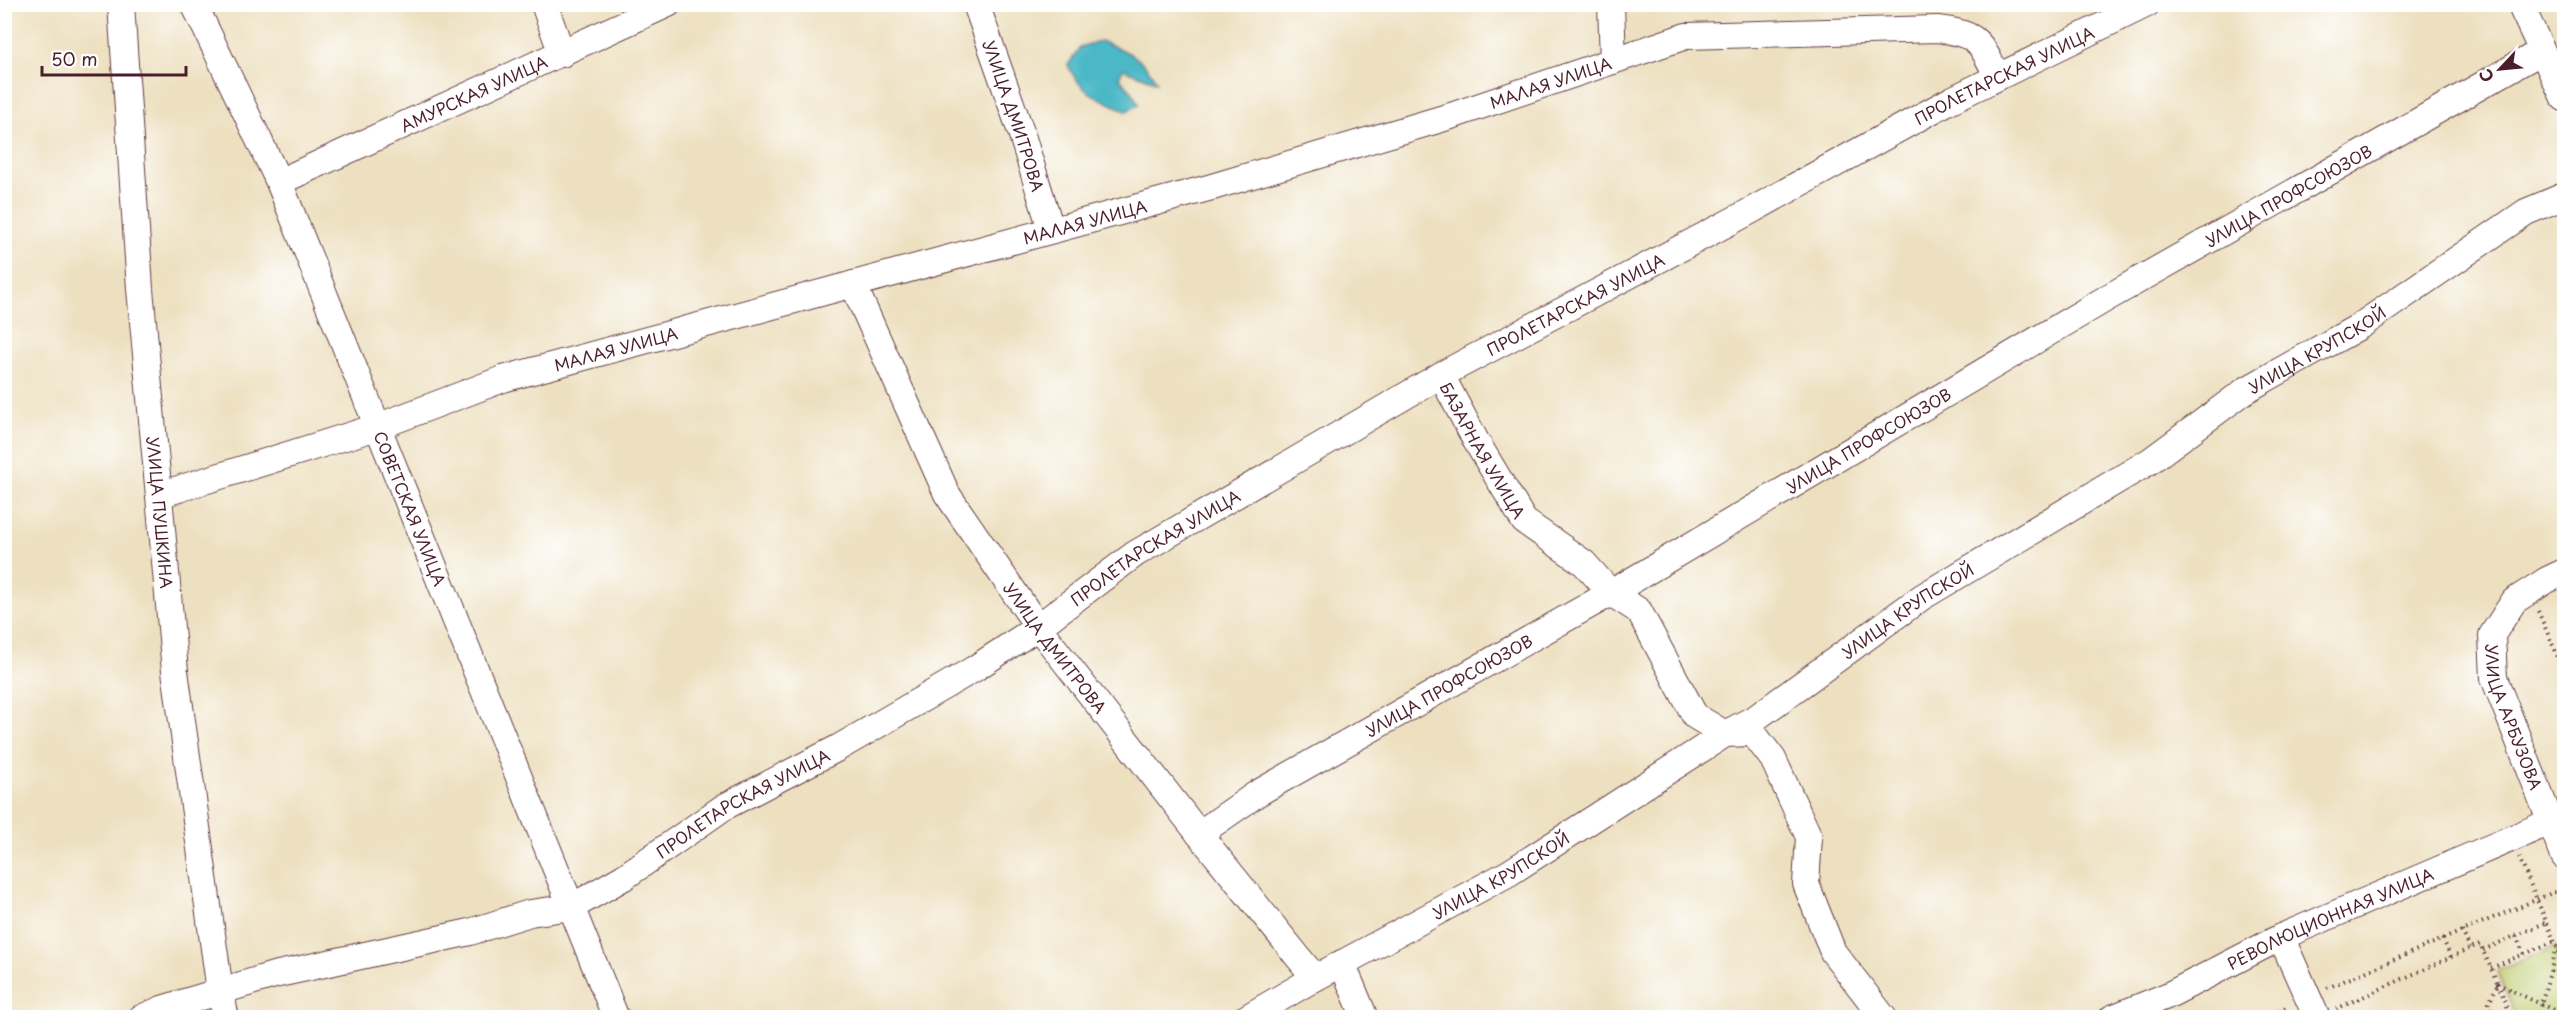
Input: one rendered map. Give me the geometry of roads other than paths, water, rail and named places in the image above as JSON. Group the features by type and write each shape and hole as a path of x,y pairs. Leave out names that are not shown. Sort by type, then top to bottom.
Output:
{"street":[{"name":"УЛИЦА ПУШКИНА","path":"121,4 140,290 175,671 220,991 226,1017"},
{"name":"СОВЕТСКАЯ УЛИЦА","path":"194,4 279,182 616,1017"},
{"path":"544,4 562,54"},
{"name":"АМУРСКАЯ УЛИЦА","path":"279,182 669,4"},
{"name":"УЛИЦА ДМИТРОВА","path":"976,4 1021,132 1051,229"},
{"path":"1611,4 1613,61"},
{"name":"ПРОЛЕТАРСКАЯ УЛИЦА","path":"141,1017 220,991 308,967 470,932 530,913 572,907 624,877 724,807 838,748 974,669 1038,627 1135,554 1441,375 1735,220 1951,100 2147,4"},
{"path":"2520,4 2565,98"},
{"name":"МАЛАЯ УЛИЦА","path":"159,495 377,427 503,379 1212,187 1450,117 1686,36 1772,36 1937,29 1959,32 1978,41 1998,77"},
{"name":"УЛИЦА ПРОФСОЮЗОВ","path":"1199,834 1258,793 1611,593 2107,298 2542,51"},
{"name":"УЛИЦА КРУПСКОЙ","path":"1246,1017 1509,873 1725,734 1757,717 1922,597 2150,461 2246,390 2360,326 2526,212 2565,196"},
{"name":"УЛИЦА ДМИТРОВА","path":"854,284 947,494 1038,627 1199,834 1315,978"},
{"name":"БАЗАРНАЯ УЛИЦА","path":"1441,375 1476,441 1524,521 1584,563 1611,593 1639,611 1695,716 1725,734"},
{"name":"УЛИЦА АРБУЗОВА","path":"2565,572 2514,601 2492,635 2493,678 2565,856"},
{"path":"1725,734 1754,733 1773,759 1809,837 1806,884 1833,952 1884,1017"},
{"name":"РЕВОЛЮЦИОННАЯ УЛИЦА","path":"2112,1017 2172,1006 2281,937 2550,822"},
{"path":"2281,937 2312,1007"},
{"path":"1342,963 1365,1017"}],"water":[{"path":"1100,41 1139,60 1157,82 1123,69 1119,77 1133,93 1139,105 1126,111 1092,94 1073,75 1068,65 1080,47"}]}
